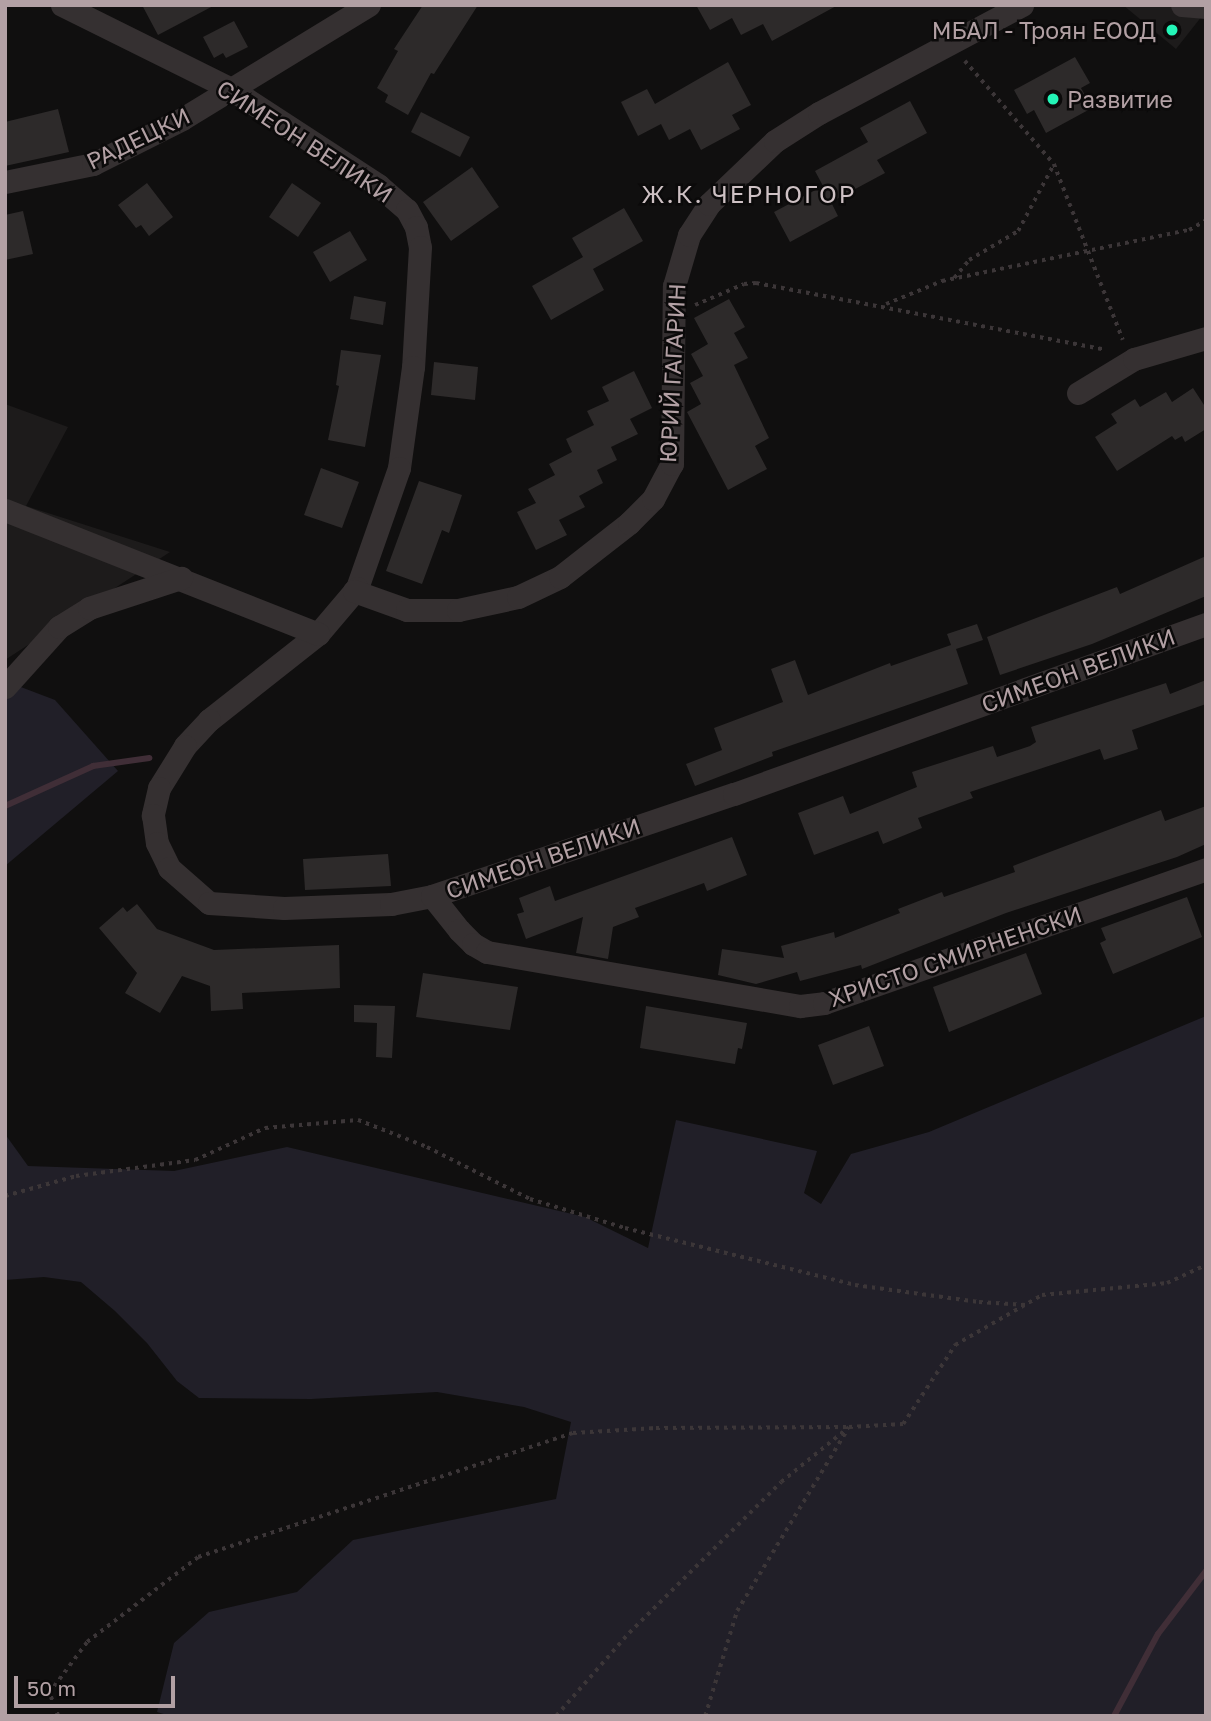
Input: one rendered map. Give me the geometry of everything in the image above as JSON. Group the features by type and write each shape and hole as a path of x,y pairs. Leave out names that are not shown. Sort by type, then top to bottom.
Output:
{"street":[{"name":"СИМЕОН ВЕЛИКИ","path":"62,5 230,89 395,197 416,227 421,264 413,368 399,468 354,591 318,634 225,706 185,746 159,788 153,815 157,844 169,868 209,903 236,907 296,908 391,904 432,896 734,794 1206,624"},
{"name":"РАДЕЦКИ","path":"5,182 93,164 182,119 369,5"},
{"name":"ЮРИЙ ГАГАРИН","path":"354,591 407,610 458,610 518,597 560,577 629,523 653,499 672,464 674,286 689,236 709,204 775,141 819,113 1022,5"},
{"path":"1182,5 1206,7"},
{"path":"1078,393 1131,357 1206,338"},
{"path":"5,510 318,634"},
{"path":"5,687 59,627 89,608 181,578"},
{"name":"ХРИСТО СМИРНЕНСКИ","path":"432,896 466,937 487,952 800,1006 824,1003 1204,875"}],"path":[{"path":"950,44 1054,164 1131,357"},
{"path":"952,279 969,260 1018,231 1054,164"},
{"path":"884,305 952,279 1189,230 1206,220"},
{"path":"675,315 720,293 756,283 884,305 1131,357"},
{"path":"5,1196 76,1176 195,1160 265,1128 358,1120 428,1147 530,1199 625,1228 855,1285 979,1302 1026,1305"},
{"path":"58,1716 50,1693 87,1642 198,1557 573,1433 656,1428 849,1427 903,1424 955,1345 1042,1295 1167,1283 1206,1265"},
{"path":"556,1716 629,1633 781,1482 849,1427"},
{"path":"705,1716 737,1611 849,1427"},
{"path":"295,1716 312,1716"}],"shaded area":[{"name":"МБАЛ - Троян ЕООД","path":"1123,5 1206,5 1206,11 1176,49"},
{"path":"5,404 68,427 26,506 170,552 5,660"},
{"path":"5,681 55,700 118,771 5,866"},
{"path":"1206,1016 1206,1716 170,1716 157,1712 174,1643 209,1612 297,1592 353,1540 556,1499 571,1422 524,1407 437,1392 311,1399 199,1398 177,1381 147,1343 81,1282 44,1277 5,1280 5,1134 28,1166 174,1171 287,1147 585,1217 648,1248 676,1120 817,1151 804,1193 821,1204 851,1154 929,1132"}],"building":[{"path":"142,5 215,5 158,35"},
{"path":"423,5 478,5 434,74 431,73 408,115 385,102 388,95 377,88 398,51 394,49"},
{"path":"696,5 838,5 772,41 763,24 741,35 732,18 710,30"},
{"path":"234,21 248,47 226,58 223,53 214,58 203,37"},
{"name":"Развитие","path":"1075,57 1090,83 1081,88 1092,108 1046,133 1034,110 1027,114 1014,90"},
{"path":"728,62 751,105 732,115 740,129 701,150 690,129 669,140 661,124 638,136 621,102 647,89 655,104"},
{"path":"910,101 927,133 877,160 885,173 831,202 838,216 790,242 774,212 823,186 815,171 868,142 860,128"},
{"path":"58,109 69,152 5,166 5,122"},
{"path":"421,112 470,137 460,157 411,132"},
{"path":"472,167 499,207 451,241 423,202"},
{"path":"147,183 173,217 149,236 141,225 136,228 118,205"},
{"path":"292,183 321,203 298,237 269,217"},
{"path":"624,208 643,241 593,269 604,290 551,320 532,286 583,257 572,238"},
{"path":"23,211 33,254 5,260 5,215"},
{"path":"350,231 367,260 330,282 313,252"},
{"path":"354,296 386,302 383,325 350,319"},
{"path":"729,299 745,327 734,333 748,358 734,365 769,438 755,446 767,469 728,490 687,412 701,404 690,383 703,376 691,354 708,344 694,318"},
{"path":"341,350 381,355 365,447 328,440 339,386 336,385"},
{"path":"434,362 478,367 475,400 431,395"},
{"path":"634,371 652,408 630,419 638,434 611,447 617,460 597,470 603,483 579,496 585,507 559,520 567,535 536,550 517,512 536,503 528,489 555,475 549,464 572,452 566,439 594,425 587,411 609,401 602,387"},
{"path":"1193,388 1206,408 1206,429 1185,442 1182,436 1175,440 1172,436 1117,471 1095,437 1117,423 1111,414 1135,399 1140,407 1166,392 1172,402"},
{"path":"321,468 359,482 342,528 304,515"},
{"path":"419,481 462,495 449,533 442,530 422,584 386,571"},
{"path":"1206,556 1206,596 1092,644 1000,675 987,637 1117,587 1120,594"},
{"path":"977,624 983,640 956,649 968,684 772,752 773,756 695,786 686,764 722,750 714,728 783,702 771,669 795,660 808,695 890,663 891,666 951,645 947,634"},
{"path":"1206,680 1206,704 1132,730 1138,749 1104,760 1100,749 970,792 973,798 918,818 922,828 883,844 878,831 814,855 798,813 843,796 850,814 917,787 912,772 993,746 997,757 1030,746 1036,742 1031,727 1166,683 1170,694"},
{"path":"1206,806 1206,844 1177,857 1006,913 862,969 861,965 800,981 797,972 756,984 718,975 722,949 784,958 781,946 834,932 835,938 900,913 898,909 942,892 944,897 1015,872 1013,866 1161,810 1165,821"},
{"path":"732,837 747,875 707,891 704,883 635,908 639,917 613,927 608,959 576,953 583,917 526,939 517,914 524,912 519,898 550,886 555,901"},
{"path":"388,854 391,886 305,890 303,859"},
{"path":"1187,897 1202,937 1113,974 1100,943 1106,940 1101,928"},
{"path":"137,904 157,929 214,950 339,945 340,988 242,993 243,1009 211,1011 210,986 182,976 160,1013 125,993 137,973 99,928 123,907 127,912"},
{"path":"1026,953 1042,994 949,1032 933,987"},
{"path":"423,973 518,987 510,1030 416,1017"},
{"path":"354,1005 395,1006 392,1058 376,1057 377,1023 354,1022"},
{"path":"646,1006 747,1023 742,1049 738,1048 735,1064 640,1048"},
{"path":"869,1026 884,1066 833,1085 818,1045"}],"waterway":[{"path":"5,806 93,766 149,758"},
{"path":"1114,1716 1158,1634 1206,1571"}],"place":[{"name":"МБАЛ - Троян ЕООД","path":"1172,30"},
{"name":"Развитие","path":"1053,99"}],"district":[{"name":"Ж.К. ЧЕРНОГОР","path":"749,194"}]}
